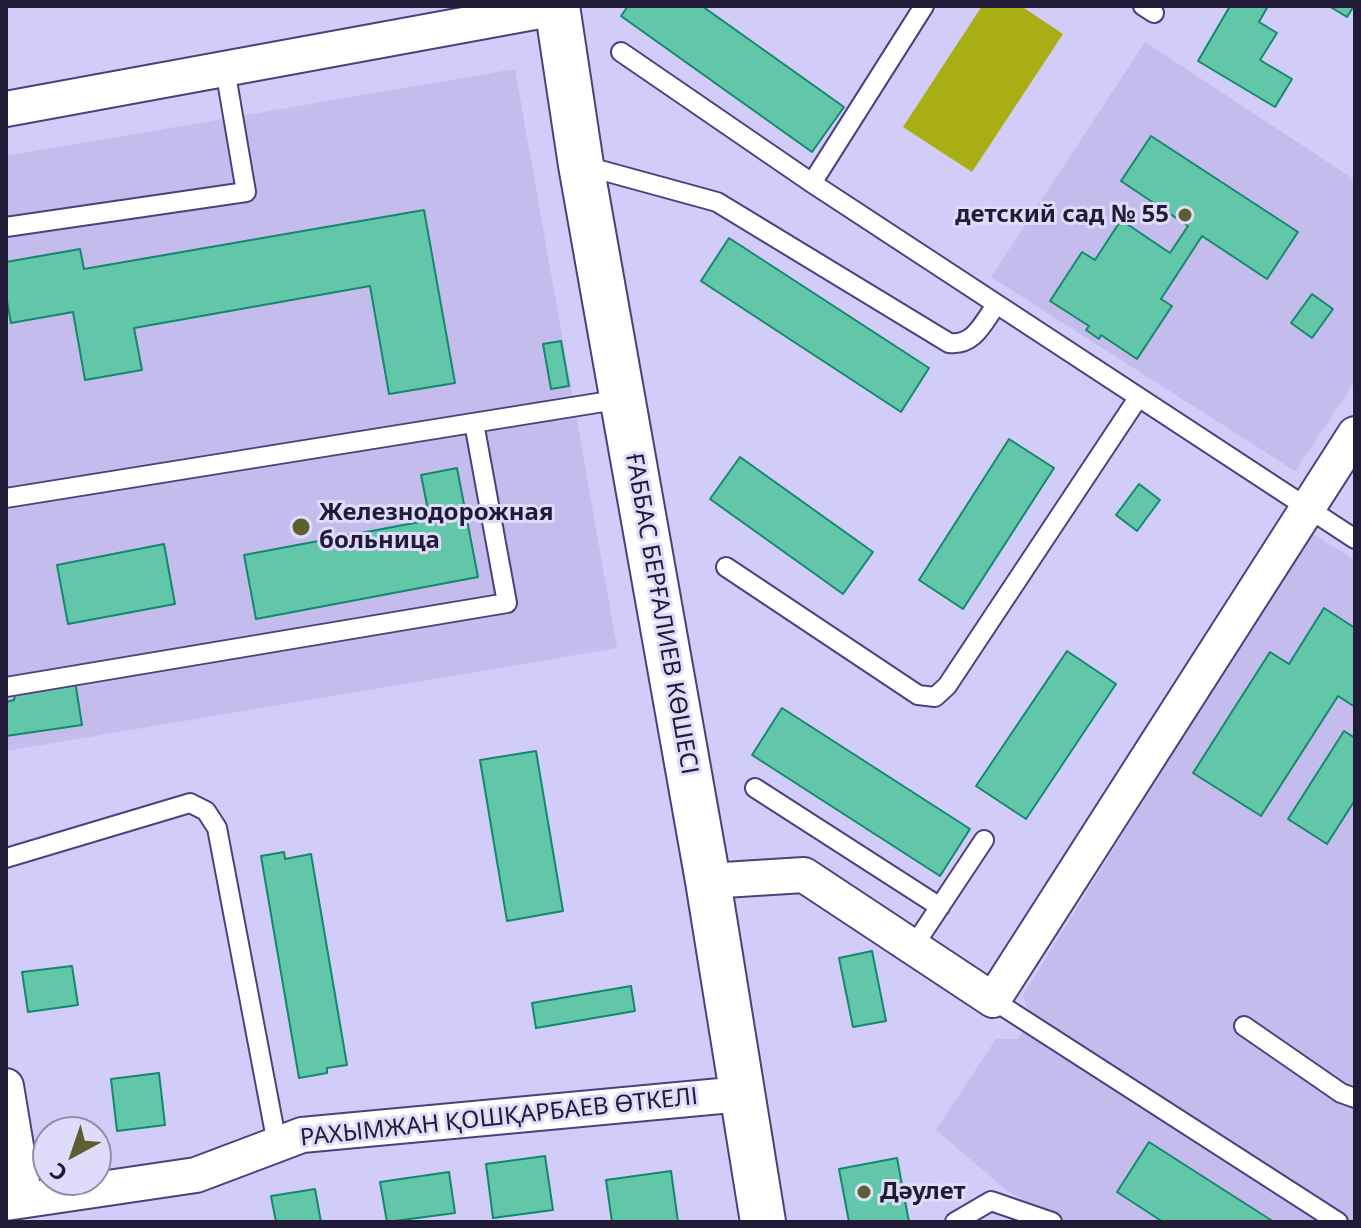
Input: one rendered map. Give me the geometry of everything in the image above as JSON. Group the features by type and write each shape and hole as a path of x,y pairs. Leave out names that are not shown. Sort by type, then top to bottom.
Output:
{"main road":[{"name":"ҒАББАС БЕРҒАЛИЕВ КӨШЕСІ","path":"556,7 581,165 708,881 763,1222"}],"street":[{"path":"6,109 556,7"},
{"path":"708,881 804,875 993,1000 1355,434"},
{"name":"РАХЫМЖАН ҚОШҚАРБАЕВ ӨТКЕЛІ","path":"6,1086 16,1202 196,1175 302,1135 742,1094"}],"lane":[{"path":"812,183 924,6"},
{"path":"621,52 812,183 1355,539"},
{"path":"6,227 246,192 225,69"},
{"path":"581,165 717,202 949,343 962,344 972,339 996,305"},
{"path":"726,567 918,695 935,697 947,686 1138,398"},
{"path":"6,498 622,399"},
{"path":"6,687 507,603 474,423"},
{"path":"755,788 940,907"},
{"path":"6,858 190,803 206,811 217,828 277,1144"},
{"path":"913,947 984,840"},
{"path":"993,1000 1338,1222"},
{"path":"1244,1026 1341,1093 1355,1098"},
{"path":"955,1222 991,1201 1052,1222"}],"shaded area":[{"path":"982,6 1021,6 1063,34 972,172 903,127"},
{"path":"1145,42 1355,180 1355,381 1295,471 991,277"},
{"name":"Железнодорожная больница","path":"515,69 617,648 6,751 6,156"},
{"path":"1310,532 1355,560 1355,1222 1063,1222 1006,1190 936,1130 996,1039 1018,1039 1031,1020 1023,995"}],"building":[{"path":"628,6 702,6 844,107 812,152 621,16"},
{"path":"1230,6 1268,6 1259,22 1277,33 1260,60 1292,79 1275,107 1198,61"},
{"path":"1329,6 1354,6 1347,17"},
{"path":"1151,136 1298,232 1267,279 1202,236 1161,299 1172,306 1137,359 1101,335 1099,339 1086,330 1089,326 1050,301 1082,252 1095,260 1121,220 1170,253 1188,226 1121,181"},
{"path":"424,210 455,383 389,394 370,286 134,328 142,370 85,380 73,312 11,323 6,296 6,262 80,249 84,269"},
{"path":"729,238 929,368 901,412 701,281"},
{"path":"1312,294 1333,309 1312,338 1291,323"},
{"path":"561,341 569,386 551,389 543,344"},
{"path":"1009,439 1054,468 963,609 919,580"},
{"path":"740,457 873,552 843,594 710,499"},
{"path":"457,468 478,577 256,619 244,555 430,520 421,475"},
{"path":"1139,484 1160,500 1137,531 1116,515"},
{"path":"164,544 175,604 68,624 57,565"},
{"path":"1324,608 1355,628 1355,707 1338,696 1261,816 1193,773 1270,652 1289,664"},
{"path":"1067,651 1116,684 1026,819 976,786"},
{"path":"75,681 82,725 6,736 6,702 14,700 16,690"},
{"path":"782,708 970,829 940,876 752,755"},
{"path":"1344,731 1355,738 1355,800 1327,844 1288,819"},
{"path":"536,751 563,911 507,921 480,760"},
{"path":"284,852 285,859 311,854 347,1065 327,1068 327,1073 299,1078 261,856"},
{"path":"872,951 886,1021 853,1027 839,958"},
{"path":"72,966 78,1005 28,1012 22,972"},
{"path":"631,986 635,1011 536,1028 532,1003"},
{"path":"159,1073 165,1125 117,1131 111,1079"},
{"path":"1149,1142 1274,1222 1163,1222 1117,1192"},
{"path":"545,1156 553,1210 493,1218 486,1164"},
{"path":"897,1158 909,1222 849,1222 839,1169"},
{"path":"671,1171 678,1222 612,1222 606,1180"},
{"path":"449,1172 455,1213 387,1222 380,1182"},
{"path":"315,1189 321,1222 276,1222 271,1196"}],"place":[{"name":"детский сад № 55","path":"1185,215"},
{"name":"Железнодорожная больница","path":"301,527"},
{"name":"Дәулет","path":"864,1192"}]}
